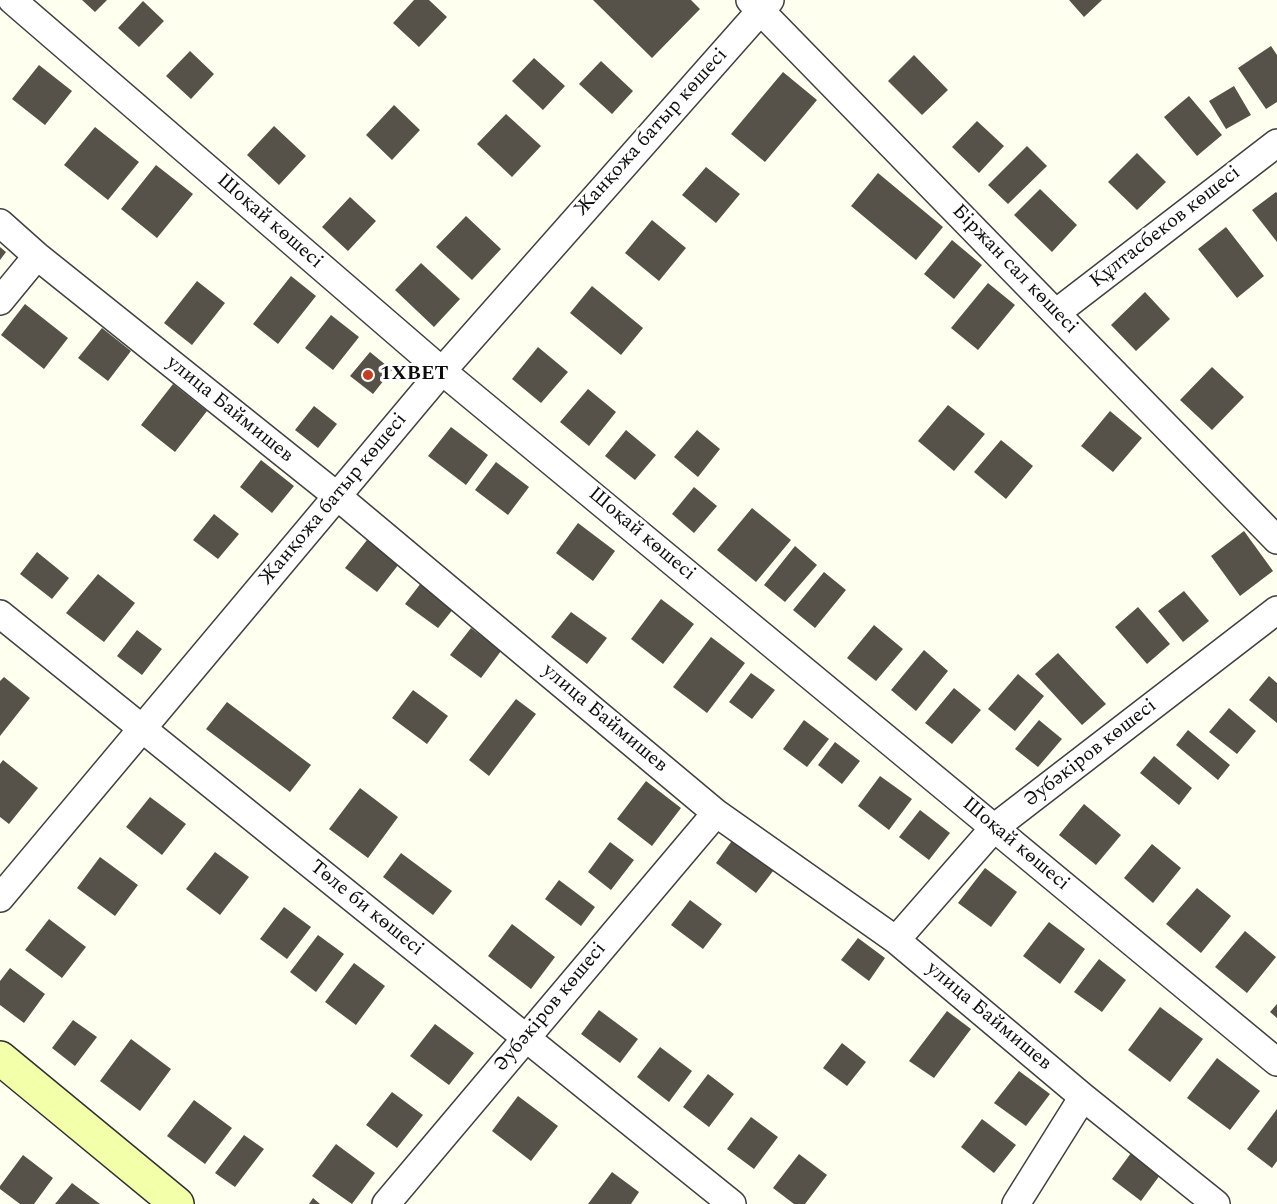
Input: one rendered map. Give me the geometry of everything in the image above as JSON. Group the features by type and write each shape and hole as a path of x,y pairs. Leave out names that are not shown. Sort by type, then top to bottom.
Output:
{"street":[{"name":"Шоқай көшесі","path":"12,0 442,371 1277,1062"},
{"name":"Жанқожа батыр көшесі","path":"0,898 442,371 760,4"},
{"name":"Біржан сал көшесі","path":"760,4 1277,540"},
{"name":"Құлтасбеков көшесі","path":"1056,313 1277,143"},
{"name":"улица Баймишев","path":"0,223 37,256 337,496 717,813 896,940 1083,1097 1216,1204"},
{"path":"0,300 37,256"},
{"name":"Әубәкіров көшесі","path":"896,940 994,828 1277,610"},
{"name":"Төле би көшесі","path":"0,614 732,1204"},
{"name":"Әубәкіров көшесі","path":"386,1204 717,813"},
{"path":"0,1058 177,1204"},
{"path":"1016,1204 1083,1097"}],"building":[{"path":"82,0 107,0 95,12"},
{"path":"414,0 429,0 447,17 419,47 393,23"},
{"path":"593,0 691,0 700,9 652,58"},
{"path":"1069,0 1102,0 1084,17"},
{"path":"143,1 164,21 139,47 118,28"},
{"path":"1271,46 1277,55 1277,102 1266,109 1238,68"},
{"path":"190,51 214,74 191,99 166,76"},
{"path":"914,55 948,90 922,115 888,81"},
{"path":"534,58 565,86 543,110 512,81"},
{"path":"601,61 633,91 612,114 579,84"},
{"path":"39,65 72,91 45,125 12,99"},
{"path":"783,72 817,100 765,162 731,134"},
{"path":"1234,86 1251,115 1226,129 1209,101"},
{"path":"1189,96 1222,135 1197,156 1164,117"},
{"path":"394,105 420,130 392,160 366,135"},
{"path":"506,114 541,146 512,177 477,144"},
{"path":"977,121 1004,146 979,173 952,147"},
{"path":"274,126 306,156 279,185 247,155"},
{"path":"95,127 139,162 108,200 64,165"},
{"path":"1027,146 1047,166 1008,204 988,185"},
{"path":"1137,153 1166,182 1137,210 1108,182"},
{"path":"156,165 193,194 157,238 121,209"},
{"path":"706,167 740,194 716,223 682,195"},
{"path":"878,173 943,227 916,260 851,206"},
{"path":"1040,189 1077,225 1052,252 1014,215"},
{"path":"1277,193 1277,242 1252,210"},
{"path":"350,197 376,221 348,251 322,227"},
{"path":"466,216 501,249 472,280 436,247"},
{"path":"652,220 686,248 659,281 625,253"},
{"path":"1226,227 1264,276 1237,298 1198,249"},
{"path":"952,240 982,265 954,299 924,274"},
{"path":"0,247 6,252 0,260"},
{"path":"421,263 460,299 434,327 395,290"},
{"path":"291,276 316,296 278,344 253,324"},
{"path":"197,281 225,303 192,345 164,323"},
{"path":"988,283 1015,305 978,350 951,328"},
{"path":"592,286 643,328 621,355 570,313"},
{"path":"1145,292 1170,319 1136,351 1111,325"},
{"path":"25,304 68,338 44,369 1,335"},
{"path":"331,315 359,337 333,370 305,348"},
{"path":"102,328 131,351 108,381 78,358"},
{"path":"538,347 568,372 541,403 512,379"},
{"path":"370,352 392,370 373,394 350,376"},
{"path":"1212,367 1244,397 1212,430 1180,400"},
{"path":"173,384 207,411 175,452 141,425"},
{"path":"588,389 616,412 589,446 560,422"},
{"path":"948,405 985,434 954,471 918,441"},
{"path":"314,406 337,424 318,448 295,430"},
{"path":"1110,411 1142,438 1113,472 1081,446"},
{"path":"451,427 488,455 466,485 428,456"},
{"path":"626,430 656,455 635,480 605,456"},
{"path":"697,430 720,449 698,477 674,457"},
{"path":"1001,440 1033,466 1006,499 974,472"},
{"path":"261,460 294,486 272,513 240,487"},
{"path":"496,462 529,487 508,515 475,490"},
{"path":"694,487 717,506 694,533 672,514"},
{"path":"752,508 791,540 756,582 717,550"},
{"path":"214,514 239,534 218,559 193,540"},
{"path":"578,523 615,551 593,581 556,553"},
{"path":"1244,531 1273,571 1240,596 1211,556"},
{"path":"367,540 399,564 377,592 345,568"},
{"path":"795,546 817,565 785,602 764,585"},
{"path":"37,552 69,578 52,599 20,574"},
{"path":"824,572 846,590 815,628 793,610"},
{"path":"98,574 135,603 104,642 66,613"},
{"path":"421,583 454,608 438,628 405,604"},
{"path":"1184,591 1209,621 1183,642 1158,611"},
{"path":"661,599 694,624 663,664 631,639"},
{"path":"1138,607 1170,644 1147,664 1115,627"},
{"path":"571,612 607,638 587,664 551,637"},
{"path":"874,625 903,649 876,681 847,658"},
{"path":"471,628 501,651 481,678 450,655"},
{"path":"137,630 162,649 142,675 117,656"},
{"path":"711,637 745,663 707,713 673,687"},
{"path":"924,650 948,671 916,711 891,690"},
{"path":"1058,653 1106,704 1082,725 1035,674"},
{"path":"751,673 775,690 752,719 729,702"},
{"path":"1018,674 1044,696 1015,731 988,709"},
{"path":"1269,676 1277,683 1277,723 1249,700"},
{"path":"4,677 30,698 0,736 0,681"},
{"path":"954,688 981,710 952,744 925,723"},
{"path":"413,690 448,716 427,744 392,718"},
{"path":"516,699 536,714 489,776 469,760"},
{"path":"227,702 311,765 290,792 206,729"},
{"path":"1229,708 1256,731 1237,754 1209,732"},
{"path":"804,720 829,739 807,767 783,749"},
{"path":"1039,720 1062,739 1038,767 1015,749"},
{"path":"1188,730 1230,765 1218,780 1176,745"},
{"path":"835,742 860,761 842,784 818,765"},
{"path":"1154,756 1192,788 1179,805 1140,773"},
{"path":"3,760 38,788 9,824 0,817 0,764"},
{"path":"880,776 912,799 889,830 858,806"},
{"path":"646,781 681,808 652,846 617,819"},
{"path":"360,788 398,817 368,858 329,829"},
{"path":"150,797 186,824 162,855 126,827"},
{"path":"1084,804 1121,835 1096,865 1059,835"},
{"path":"920,810 950,833 929,860 899,837"},
{"path":"736,835 777,866 756,893 716,863"},
{"path":"610,842 634,860 611,890 588,872"},
{"path":"1152,844 1181,868 1153,903 1124,878"},
{"path":"215,852 249,877 220,915 186,889"},
{"path":"401,853 452,891 433,915 383,877"},
{"path":"100,857 138,885 115,916 77,888"},
{"path":"985,868 1017,892 991,927 958,903"},
{"path":"559,880 595,907 581,926 545,899"},
{"path":"1197,888 1231,916 1201,953 1166,924"},
{"path":"690,900 722,924 703,949 671,925"},
{"path":"284,907 311,927 287,959 260,939"},
{"path":"49,919 86,947 62,978 25,950"},
{"path":"1049,922 1085,949 1060,984 1023,956"},
{"path":"512,924 555,957 531,989 488,956"},
{"path":"1245,931 1276,957 1247,993 1215,967"},
{"path":"318,935 344,954 316,992 290,972"},
{"path":"858,938 885,958 869,981 841,960"},
{"path":"1099,959 1126,980 1102,1012 1074,992"},
{"path":"354,963 385,986 356,1025 325,1002"},
{"path":"10,968 45,994 24,1023 0,1005 0,981"},
{"path":"1277,1004 1277,1018 1270,1012"},
{"path":"1160,1007 1203,1039 1170,1082 1128,1050"},
{"path":"599,1010 638,1039 620,1063 581,1034"},
{"path":"947,1011 971,1029 934,1078 909,1061"},
{"path":"73,1020 97,1037 75,1066 52,1048"},
{"path":"435,1024 474,1053 449,1085 410,1056"},
{"path":"131,1039 171,1069 140,1111 100,1081"},
{"path":"842,1043 866,1062 847,1086 823,1068"},
{"path":"660,1047 692,1071 669,1102 637,1077"},
{"path":"1217,1058 1260,1091 1230,1130 1187,1098"},
{"path":"1019,1071 1050,1094 1026,1126 994,1103"},
{"path":"708,1074 734,1094 709,1127 683,1107"},
{"path":"392,1092 423,1115 397,1148 366,1125"},
{"path":"518,1096 558,1126 531,1161 492,1131"},
{"path":"194,1100 232,1128 205,1164 167,1136"},
{"path":"1277,1109 1277,1161 1272,1168 1247,1149"},
{"path":"751,1117 778,1137 754,1169 727,1149"},
{"path":"982,1119 1016,1145 994,1173 961,1147"},
{"path":"244,1135 264,1149 235,1187 215,1173"},
{"path":"336,1144 375,1173 352,1204 312,1176"},
{"path":"1131,1153 1160,1175 1141,1201 1112,1179"},
{"path":"799,1154 827,1175 805,1204 794,1204 773,1188"},
{"path":"23,1155 53,1178 34,1204 20,1204 0,1189"},
{"path":"612,1172 639,1192 631,1204 588,1204"},
{"path":"72,1183 100,1204 55,1204"},
{"path":"313,1198 320,1204 309,1204"}],"place":[{"name":"1XBET","path":"368,375"}]}
